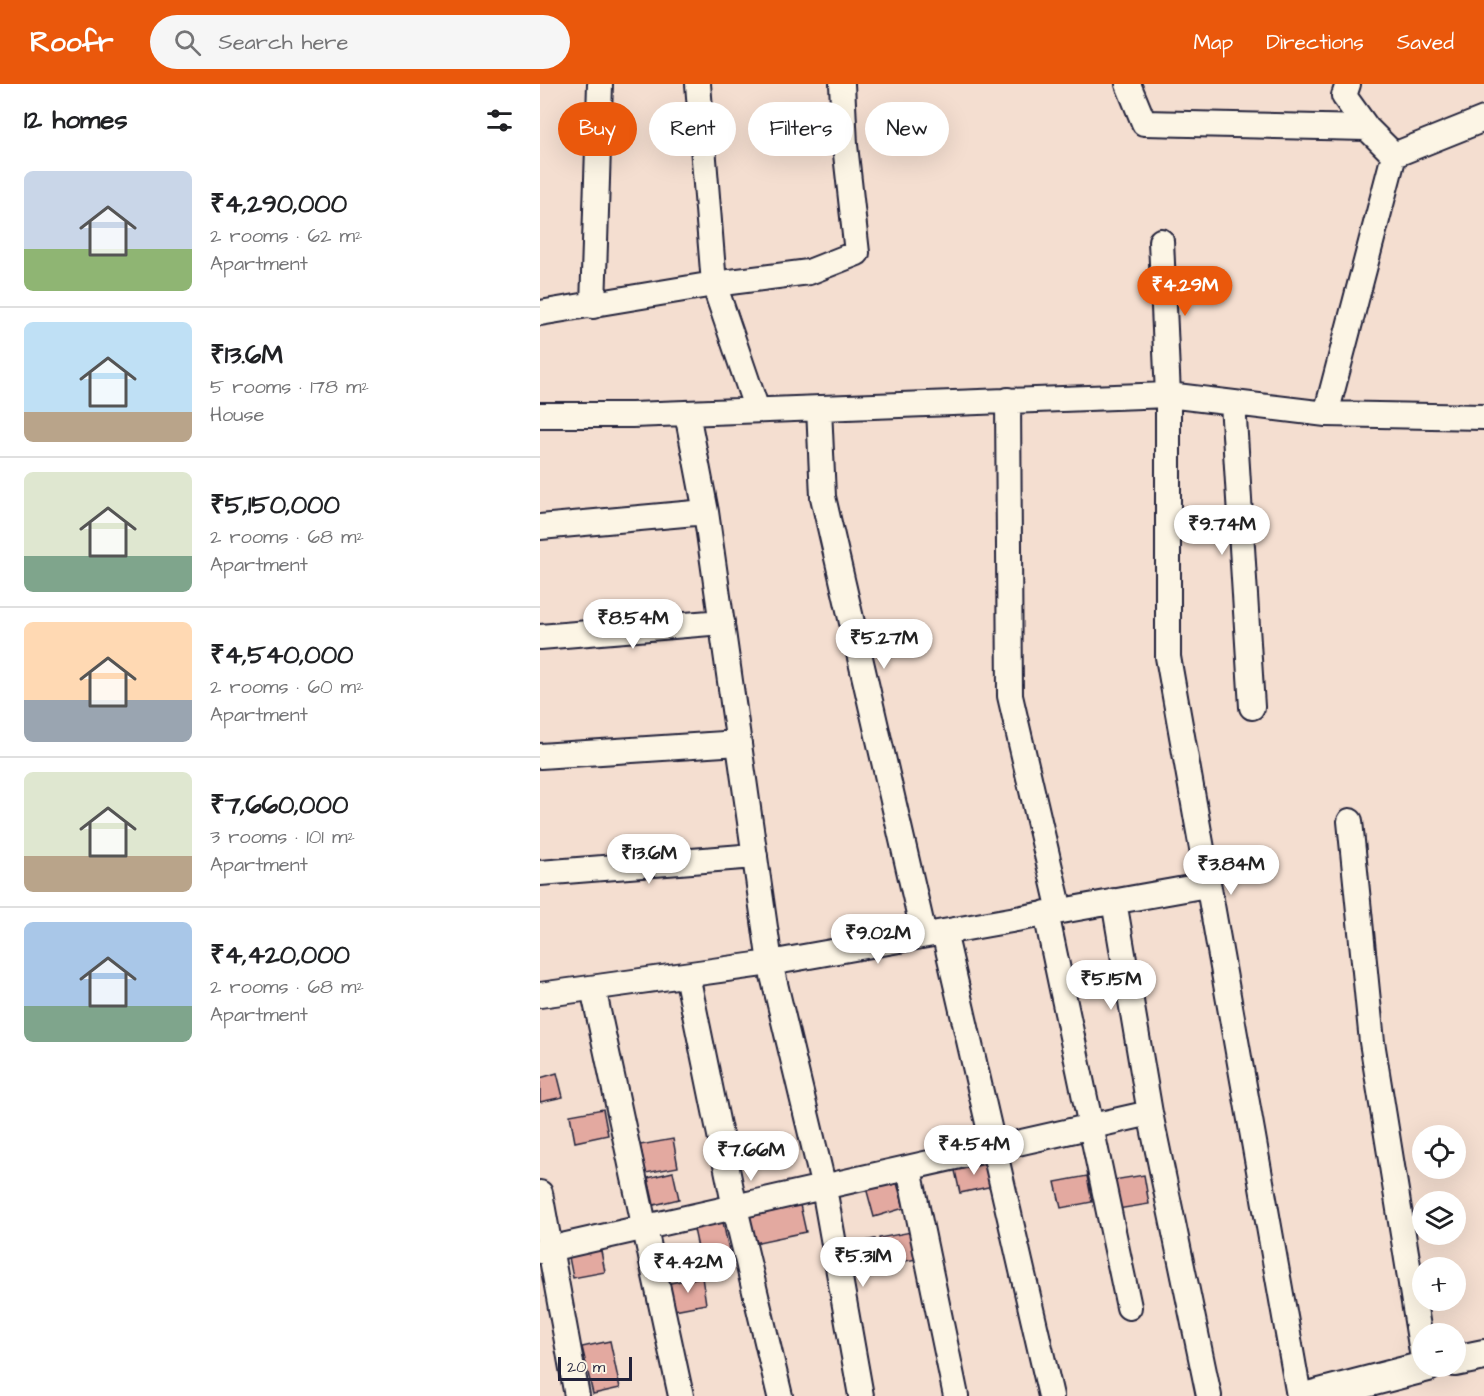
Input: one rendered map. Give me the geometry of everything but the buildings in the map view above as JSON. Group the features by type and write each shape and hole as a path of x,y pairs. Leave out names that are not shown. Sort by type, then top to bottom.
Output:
{"street":[{"path":"593,306 600,84"},
{"path":"698,84 714,284 757,410"},
{"path":"540,313 593,306 714,284 809,272 857,253 845,145 842,84"},
{"path":"1128,84 1144,123 1367,128"},
{"path":"1348,84 1344,96 1367,128 1394,155"},
{"path":"1394,155 1484,119"},
{"path":"1326,414 1394,155"},
{"path":"1161,241 1168,395 1168,657 1299,1396"},
{"path":"540,415 687,413 1168,395 1326,414 1484,417"},
{"path":"1008,400 1010,696 1053,912 1091,1129 1129,1307"},
{"path":"1233,403 1252,707"},
{"path":"819,408 823,497 934,934 994,1150 1051,1396"},
{"path":"687,413 706,512 770,963 824,1188 861,1396"},
{"path":"540,527 706,512"},
{"path":"540,637 722,622"},
{"path":"540,756 739,743"},
{"path":"1350,821 1372,1042 1417,1323"},
{"path":"540,873 755,856"},
{"path":"540,995 770,963 1208,885"},
{"path":"1114,902 1150,1113 1209,1396"},
{"path":"687,975 735,1208 780,1396"},
{"path":"593,988 681,1396"},
{"path":"545,1250 1091,1129 1150,1113"},
{"path":"909,1169 956,1396"},
{"path":"540,1193 545,1250 577,1396"},
{"path":"1466,1359 1484,1355"},
{"path":"1312,1396 1412,1371"}]}
